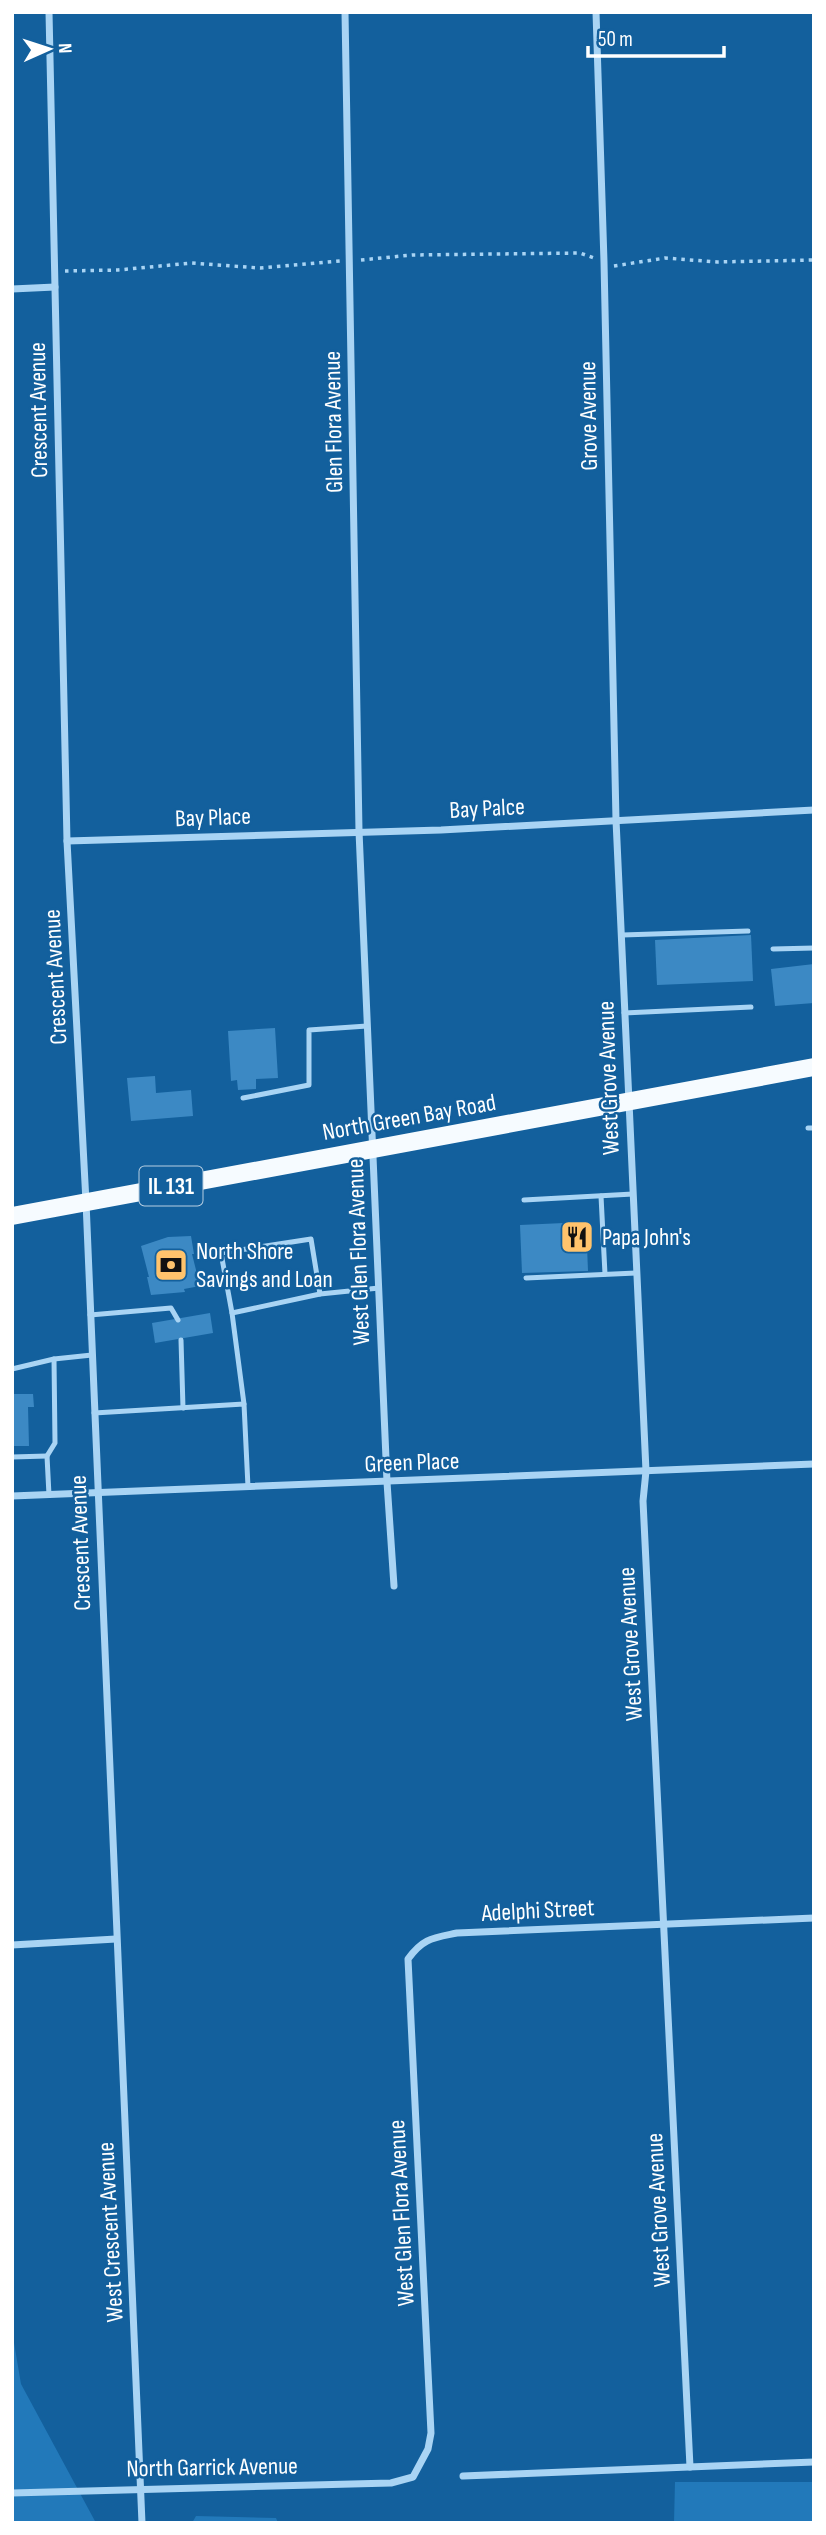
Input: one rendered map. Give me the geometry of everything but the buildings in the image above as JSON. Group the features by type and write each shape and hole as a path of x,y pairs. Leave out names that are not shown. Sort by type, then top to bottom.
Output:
{"main road":[{"name":"North Green Bay Road","path":"12,1216 814,1068"}],"street":[{"name":"Crescent Avenue","path":"49,12 67,841 86,1202 116,1939"},
{"name":"Glen Flora Avenue","path":"345,12 359,831"},
{"name":"Grove Avenue","path":"596,12 616,820"},
{"path":"12,289 55,287"},
{"path":"616,820 814,810"},
{"name":"Bay Palce","path":"359,831 441,830 616,820"},
{"name":"West Grove Avenue","path":"616,820 646,1471 643,1506 690,2467"},
{"name":"Bay Place","path":"67,841 359,831"},
{"name":"West Glen Flora Avenue","path":"359,831 387,1482 394,1586"},
{"name":"Green Place","path":"12,1496 814,1464"},
{"name":"Adelphi Street","path":"417,1947 427,1939 457,1933 814,1918"},
{"path":"12,1945 116,1939"},
{"name":"West Crescent Avenue","path":"116,1939 142,2523"},
{"name":"West Glen Flora Avenue","path":"413,2477 428,2449 431,2433 408,1959 417,1947"},
{"path":"463,2476 814,2462"},
{"name":"North Garrick Avenue","path":"12,2493 391,2483 413,2477"}],"lane":[{"path":"622,935 748,931"},
{"path":"773,948 814,948"},
{"path":"624,1013 751,1007"},
{"path":"243,1098 309,1085 309,1030 368,1026"},
{"path":"524,1200 633,1194"},
{"path":"601,1196 605,1274"},
{"path":"248,1487 244,1404 221,1253 310,1239 320,1294"},
{"path":"526,1278 636,1273"},
{"path":"232,1313 320,1294 379,1288"},
{"path":"90,1315 171,1308 178,1320"},
{"path":"181,1340 183,1408"},
{"path":"12,1369 54,1359 92,1355"},
{"path":"49,1495 47,1456 55,1443 54,1359"},
{"path":"94,1413 244,1404"},
{"path":"12,1457 47,1456"}],"path":[{"path":"54,271 118,270 192,263 260,268 412,255 580,253 616,267 665,258 717,261 814,260"}],"shaded area":[{"path":"12,2331 21,2384 96,2523 12,2523"},
{"path":"675,2482 814,2482 814,2523 674,2523"},
{"path":"196,2516 276,2518 278,2523 192,2523"}],"place":[{"name":"Papa John's","path":"577,1237"},
{"name":"North Shore Savings and Loan","path":"171,1265"}]}
